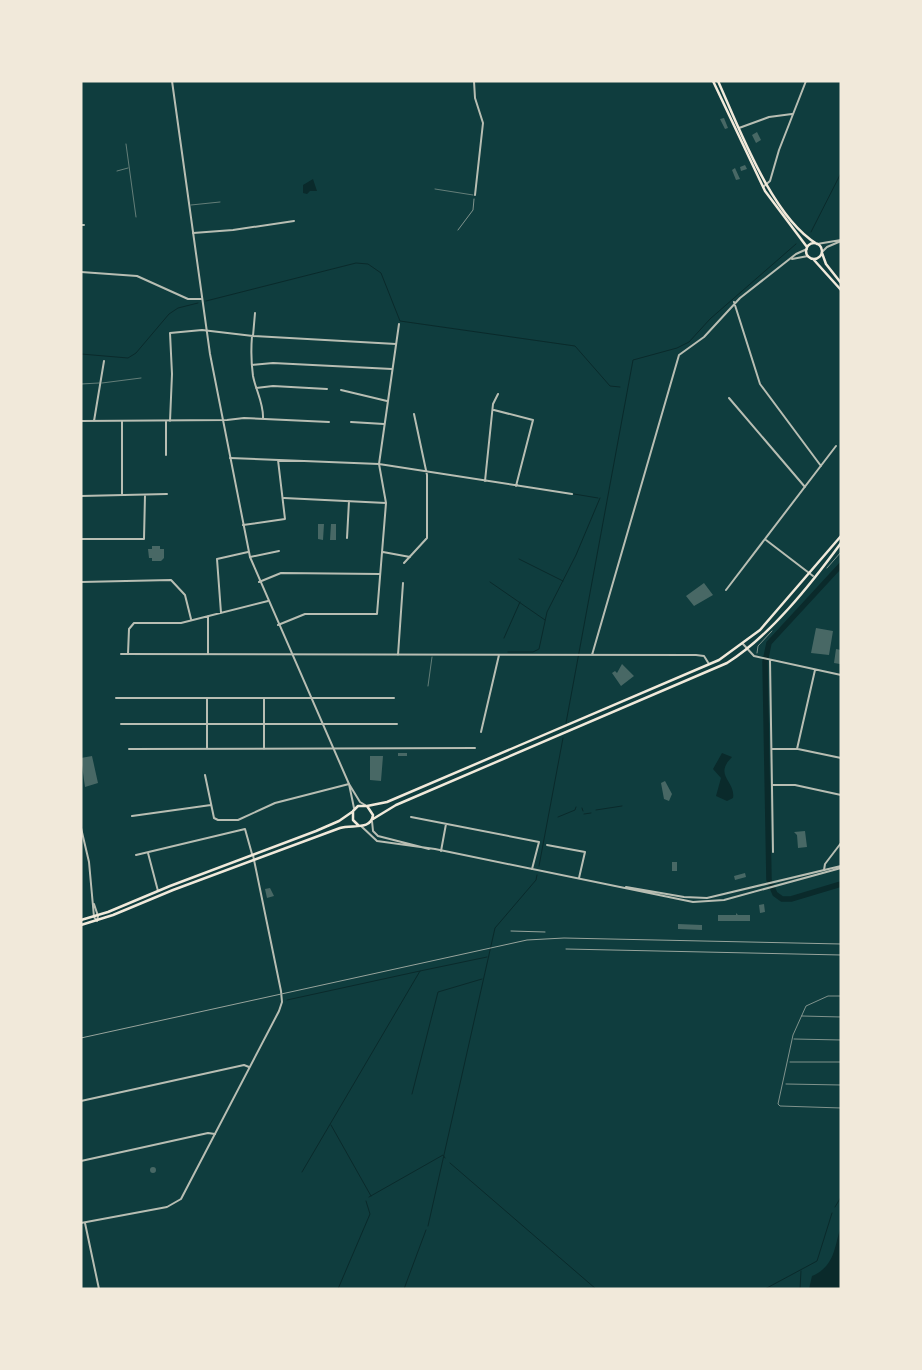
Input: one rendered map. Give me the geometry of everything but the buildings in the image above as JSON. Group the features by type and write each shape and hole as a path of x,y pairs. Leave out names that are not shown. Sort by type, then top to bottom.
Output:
{"main road":[{"path":"713,81 762,188 807,248 808,256 841,290"},
{"path":"718,81 766,185 805,235 817,244 826,264 841,283"},
{"path":"807,248 817,244"},
{"path":"813,259 818,258 822,252"},
{"path":"81,920 98,916 339,821 358,806 387,802 710,665 743,644 765,625 841,536"},
{"path":"81,925 97,921 340,828 360,826 388,808 727,663 747,649 770,628 841,543"},
{"path":"366,805 373,812 372,820"},
{"path":"353,811 353,820 360,826"}],"street":[{"path":"172,81 206,330 248,552 259,582 348,784 354,803 353,811"},
{"path":"474,81 475,98 483,123 475,195"},
{"path":"762,188 770,181 806,81"},
{"path":"739,128 769,118 793,114"},
{"path":"193,233 233,230 294,221"},
{"path":"817,244 841,240"},
{"path":"822,252 827,246 841,240"},
{"path":"592,655 676,361 682,352 705,336 734,302 807,248"},
{"path":"788,261 799,256 808,256"},
{"path":"81,272 136,276 188,299 202,299"},
{"path":"734,302 760,384 821,466"},
{"path":"255,313 252,336 252,365 263,419"},
{"path":"278,624 306,614 377,614 382,574 386,503 379,464 399,324"},
{"path":"170,421 172,374 170,333 206,330 252,336 396,344"},
{"path":"94,421 104,361"},
{"path":"252,365 273,363 392,369"},
{"path":"256,388 273,386 326,389"},
{"path":"341,390 387,401"},
{"path":"485,481 494,401 498,394"},
{"path":"729,398 805,487"},
{"path":"494,410 532,420 516,486"},
{"path":"404,563 427,538 426,472 414,414"},
{"path":"81,422 263,419 329,422"},
{"path":"122,421 122,495"},
{"path":"166,421 166,455"},
{"path":"351,422 384,424"},
{"path":"726,590 836,446"},
{"path":"230,458 379,464 572,494"},
{"path":"243,525 287,519 278,460"},
{"path":"81,496 167,494"},
{"path":"81,539 144,539 145,495"},
{"path":"284,498 386,503"},
{"path":"347,538 349,501"},
{"path":"765,540 814,576"},
{"path":"250,557 279,551"},
{"path":"221,613 217,559 248,552"},
{"path":"383,552 410,557"},
{"path":"259,582 281,573 382,574"},
{"path":"81,582 171,580 185,595 192,620"},
{"path":"398,655 403,583"},
{"path":"128,654 129,630 133,624 181,623 268,601"},
{"path":"208,616 208,655"},
{"path":"743,644 752,656 841,675"},
{"path":"121,654 699,655 706,658 710,665"},
{"path":"481,732 499,655"},
{"path":"769,659 773,852"},
{"path":"798,748 816,670"},
{"path":"116,698 394,698"},
{"path":"207,699 207,749"},
{"path":"264,699 264,749"},
{"path":"121,724 398,724"},
{"path":"129,749 475,748"},
{"path":"772,749 798,748 841,758"},
{"path":"205,774 214,820 237,820 273,804 348,784"},
{"path":"348,784 360,802 366,805"},
{"path":"772,785 795,785 841,795"},
{"path":"132,816 211,805"},
{"path":"411,817 539,842 532,869"},
{"path":"372,820 373,831 378,836 429,849"},
{"path":"440,851 446,824"},
{"path":"360,826 377,841 440,851 579,878 667,898 698,902 721,900 825,873 841,867"},
{"path":"81,828 89,862 94,917 97,921"},
{"path":"99,1289 83,1223 166,1207 175,1204 183,1196 279,1011 282,1000 252,854 245,829 136,855"},
{"path":"825,873 825,864 841,843"},
{"path":"547,845 584,852 579,878"},
{"path":"148,853 158,891"},
{"path":"621,887 700,899 721,897 841,867"},
{"path":"93,903 98,916 97,921"},
{"path":"81,1101 244,1065 249,1067"},
{"path":"81,1160 208,1133 215,1134"}],"lane":[{"path":"126,144 136,217"},
{"path":"117,171 130,168"},
{"path":"435,189 475,195"},
{"path":"189,205 220,202"},
{"path":"81,384 141,378"},
{"path":"428,686 432,655"}],"path":[{"path":"458,230 473,210 475,195"},
{"path":"841,996 828,996 806,1006 800,1016 792,1039 784,1084 778,1104 780,1106 841,1108"},
{"path":"800,1016 841,1017"},
{"path":"792,1039 841,1040"},
{"path":"788,1062 841,1062"},
{"path":"784,1084 841,1085"}],"water":[{"path":"313,179 317,191 310,191 307,194 303,193 303,185"},
{"path":"722,753 732,757 727,764 725,774 733,792 733,798 727,801 716,796 721,778 713,769"},
{"path":"841,1226 841,1289 809,1289 812,1276 820,1272 829,1262 835,1249"}],"waterway":[{"path":"811,232 841,173"},
{"path":"566,723 633,360 677,348 689,342 710,319 796,244"},
{"path":"206,301 356,263 368,264 381,273 400,321 575,346 610,386 620,387"},
{"path":"81,354 128,358 136,353 169,314 178,308 198,303"},
{"path":"574,494 598,498"},
{"path":"508,652 533,652 539,649 547,612 576,555 600,498"},
{"path":"519,559 563,581"},
{"path":"841,565 769,643 765,662 769,880 775,894 782,899 791,899 841,884"},
{"path":"490,582 545,620"},
{"path":"504,638 520,602"},
{"path":"539,866 563,738"},
{"path":"596,810 622,806"},
{"path":"558,817 575,810 576,807"},
{"path":"584,814 591,813"},
{"path":"428,1226 495,928 536,880 537,875"},
{"path":"302,1172 420,971 487,957"},
{"path":"287,1000 420,971"},
{"path":"412,1094 438,992 482,979"},
{"path":"331,1125 371,1196"},
{"path":"369,1197 443,1155 445,1158"},
{"path":"450,1163 596,1289"},
{"path":"835,1207 841,1197"},
{"path":"338,1289 370,1214 366,1201"},
{"path":"765,1289 817,1261 832,1213"},
{"path":"404,1289 426,1230"},
{"path":"800,1289 801,1271"}],"railway":[{"path":"511,931 545,932"},
{"path":"81,1038 527,940 564,938 841,944"},
{"path":"566,949 841,955"}]}
